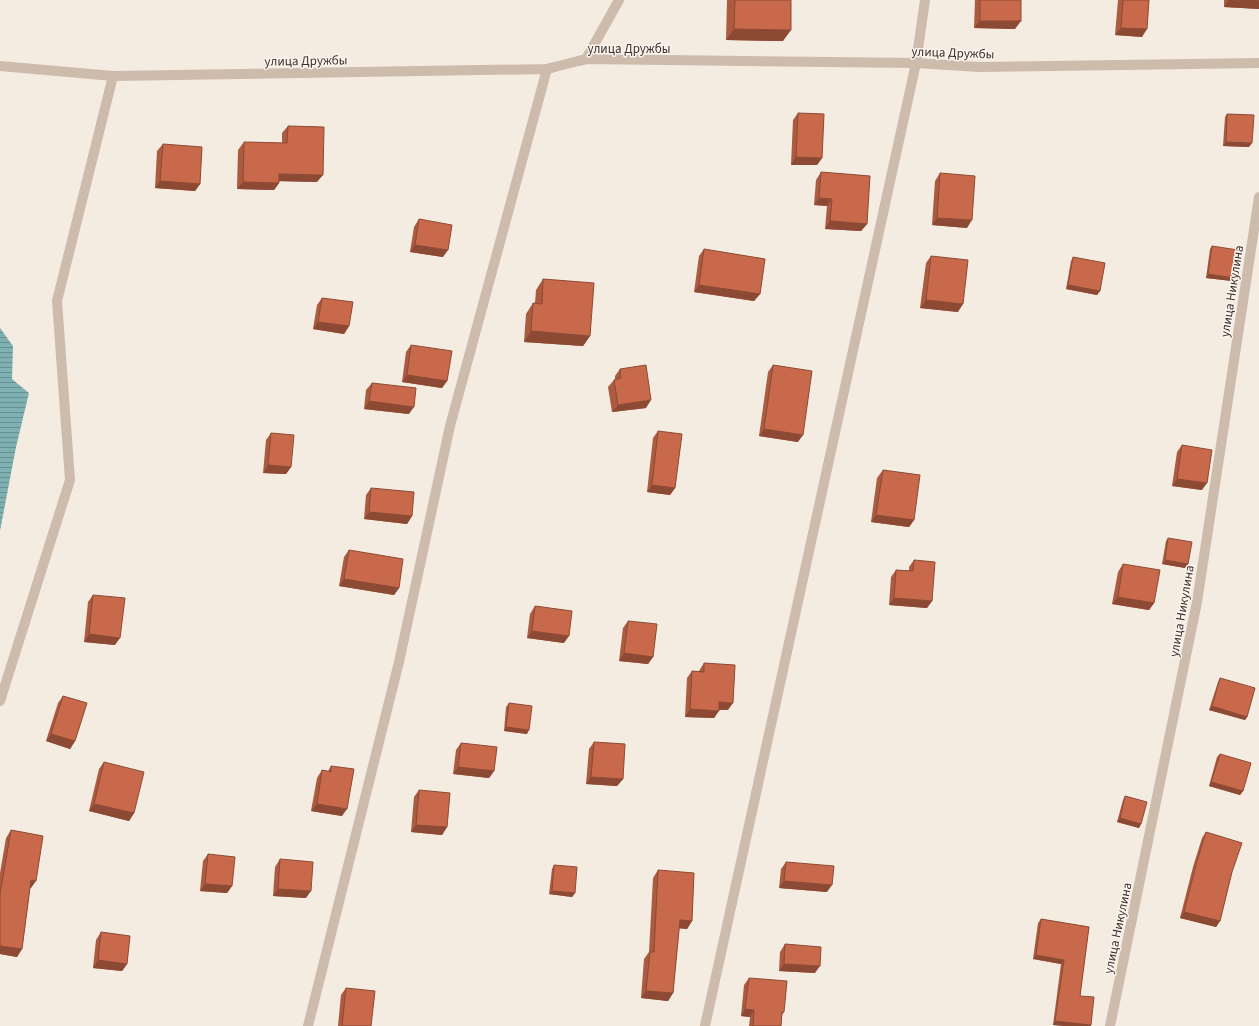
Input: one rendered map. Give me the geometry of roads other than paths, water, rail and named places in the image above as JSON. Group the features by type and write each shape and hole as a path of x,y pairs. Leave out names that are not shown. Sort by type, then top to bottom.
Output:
{"street":[{"path":"586,59 619,0"},
{"path":"705,1026 916,63 925,0"},
{"name":"улица Дружбы","path":"0,66 113,76 547,69 586,59 916,63 979,67 1259,63"},
{"path":"308,1026 399,662 450,426 547,69"},
{"path":"0,701 70,480 57,301 113,76"},
{"name":"улица Никулина","path":"1110,1026 1197,602 1259,197"}],"water":[{"path":"0,328 13,346 12,379 29,393 16,447 0,531"}]}
